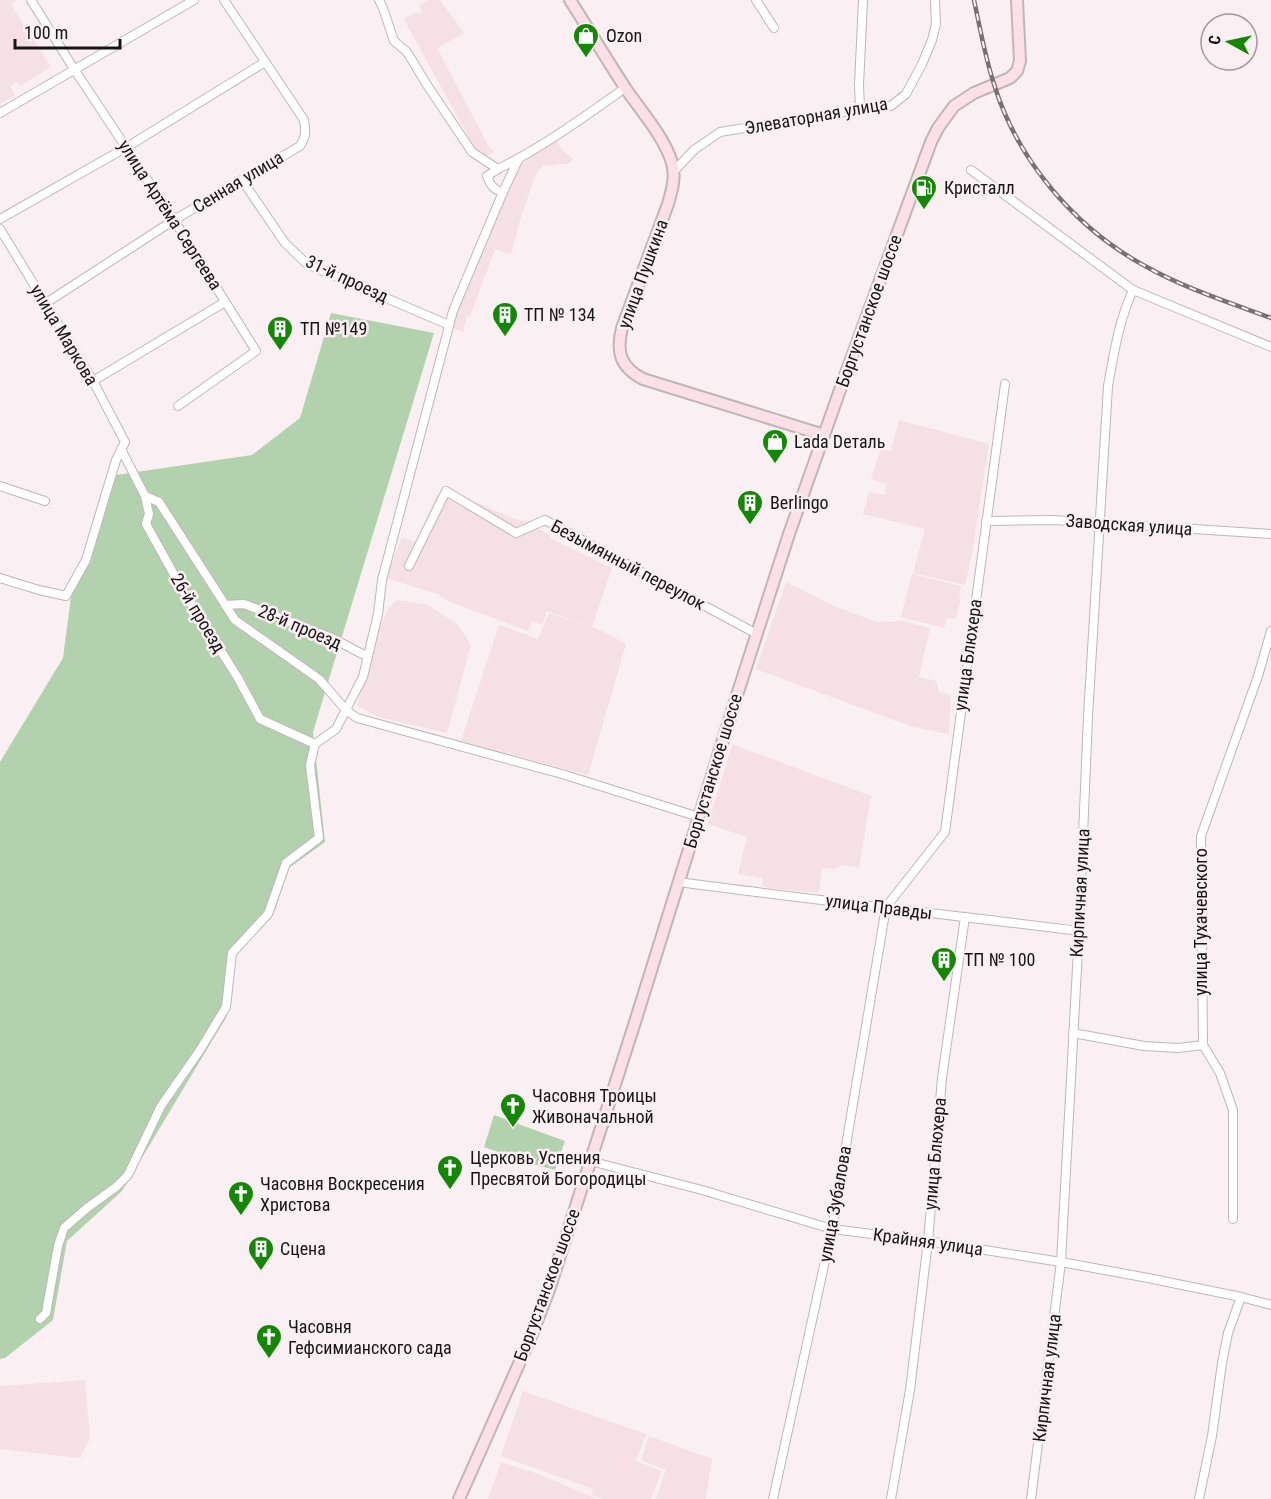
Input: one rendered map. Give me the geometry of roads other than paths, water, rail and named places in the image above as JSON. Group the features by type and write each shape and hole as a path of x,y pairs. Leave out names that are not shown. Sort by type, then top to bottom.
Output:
{"street":[{"name":"улица Артёма Сергеева","path":"31,0 256,351 178,406"},
{"path":"0,113 194,0"},
{"path":"0,219 127,147 265,62 224,0"},
{"path":"379,0 394,41 407,52 472,152 498,169"},
{"path":"570,0 666,148 674,171"},
{"path":"756,0 774,28"},
{"path":"860,109 863,0"},
{"name":"Элеваторная улица","path":"674,171 694,150 720,132 891,106 906,94 932,40 936,24 935,0"},
{"name":"Боргустанское шоссе","path":"459,1499 530,1339 549,1290 789,534 915,182 938,128 954,106 963,99 1010,78 1017,71 1020,62 1017,0"},
{"name":"Сенная улица","path":"46,303 174,220 300,146 305,135 304,120 265,62"},
{"path":"503,192 494,189 487,176 582,118 625,88"},
{"path":"40,1319 46,1312 58,1246 64,1228 128,1175 161,1106 200,1050 226,1006 232,952 268,914 286,863 319,838 310,765 315,744 336,729 363,677 378,614 381,580 453,311 519,158"},
{"path":"971,170 1133,290 1271,347"},
{"name":"улица Пушкина","path":"674,171 673,187 668,204 618,342 623,362 630,372 643,379 824,435"},
{"name":"31-й проезд","path":"242,180 285,243 307,264 449,325"},
{"name":"улица Маркова","path":"0,229 93,381 123,446"},
{"name":"Кирпичная улица","path":"1031,1499 1061,1262 1088,716 1108,386 1125,307 1133,290"},
{"path":"93,381 225,302"},
{"name":"улица Блюхера","path":"886,907 945,832 1005,384"},
{"path":"0,578 66,596 86,560 116,460 123,446"},
{"name":"26-й проезд","path":"123,446 145,496 147,524 182,589 238,678 260,719 315,744"},
{"path":"0,486 45,501"},
{"name":"Безымянный переулок","path":"409,566 446,491 516,533 544,520 757,634"},
{"path":"145,496 159,502 234,620 319,679 346,710 357,718 562,774 699,817"},
{"name":"Заводская улица","path":"986,521 1054,520 1271,534"},
{"name":"28-й проезд","path":"225,605 244,604 332,638 368,657"},
{"name":"улица Тухачевского","path":"1203,1046 1201,836 1258,676 1271,631"},
{"name":"улица Правды","path":"678,882 1079,931"},
{"name":"улица Зубалова","path":"773,1499 832,1229 886,907"},
{"name":"улица Блюхера","path":"891,1499 910,1390 928,1241 942,1078 965,917"},
{"path":"1073,1033 1144,1046 1178,1048 1203,1046 1220,1073 1233,1110 1233,1219"},
{"name":"Крайняя улица","path":"590,1161 702,1190 832,1229 928,1241 1061,1262 1241,1297 1271,1305"},
{"path":"1199,1499 1212,1436 1228,1333 1241,1297"}],"railway":[{"path":"974,0 988,63 1004,112 1033,165 1073,212 1095,232 1145,266 1191,288 1271,318"}],"place":[{"name":"Ozon","path":"586,59"},
{"name":"Кристалл","path":"924,211"},
{"name":"ТП № 134","path":"505,338"},
{"name":"ТП №149","path":"280,352"},
{"name":"Lada Dеталь","path":"775,465"},
{"name":"Berlingo","path":"750,526"},
{"name":"ТП № 100","path":"944,983"},
{"name":"Часовня Троицы Живоначальной","path":"513,1129"},
{"name":"Церковь Успения Пресвятой Богородицы","path":"450,1191"},
{"name":"Часовня Воскресения Христова","path":"241,1217"},
{"name":"Сцена","path":"261,1272"},
{"name":"Часовня Гефсимианского сада","path":"269,1360"}]}
